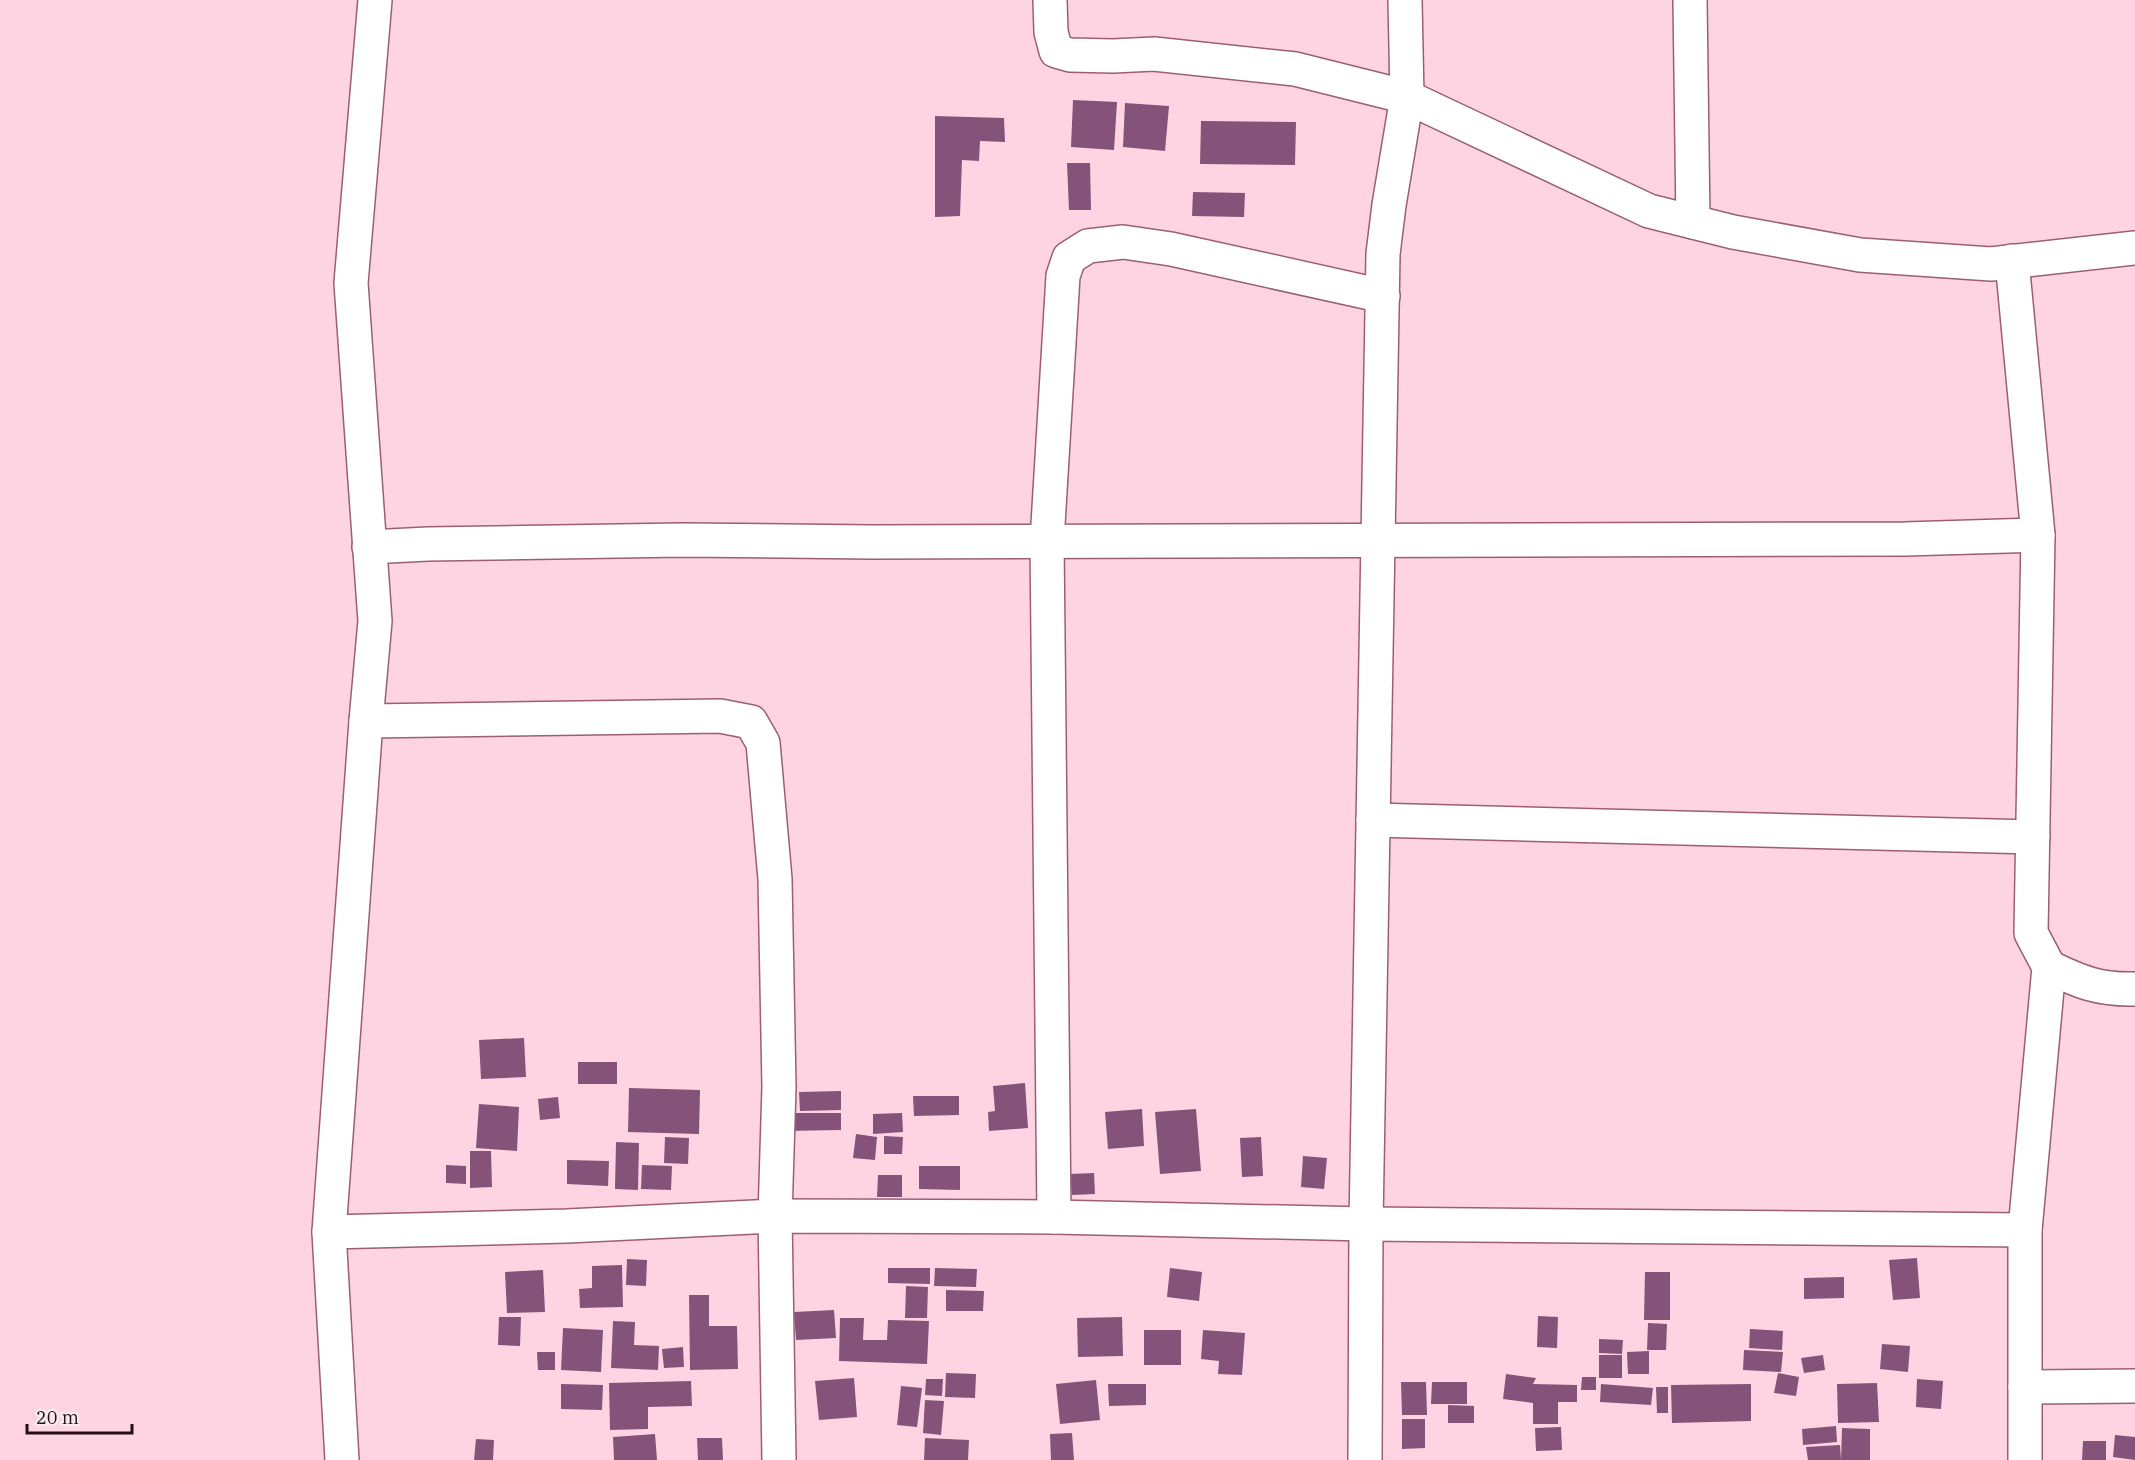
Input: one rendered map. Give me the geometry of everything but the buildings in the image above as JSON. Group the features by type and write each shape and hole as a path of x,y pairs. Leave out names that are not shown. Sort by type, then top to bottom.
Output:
{"street":[{"path":"342,1460 329,1232 375,621 351,283 375,0"},
{"path":"1050,0 1051,32 1056,51 1070,55 1154,54 1295,69 1407,97 1649,211 1733,232 1860,255 1991,264 2135,248"},
{"path":"1365,1460 1366,1224 1383,254 1407,97 1405,0"},
{"path":"1690,0 1693,222"},
{"path":"1054,1217 1047,541 1063,276 1069,258 1088,246 1123,242 1171,249 1383,296"},
{"path":"2012,261 2038,535 2031,933 2049,968 2025,1230 2025,1460"},
{"path":"369,547 681,540 872,542 1905,538 2038,535"},
{"path":"366,721 720,716 751,722 763,742 776,879 779,1088 775,1216 779,1460"},
{"path":"1373,820 2033,837"},
{"path":"2049,968 2084,984 2135,989"},
{"path":"329,1232 567,1226 775,1216 1054,1217 1366,1224 2025,1230"},
{"path":"2025,1387 2135,1386"}]}
